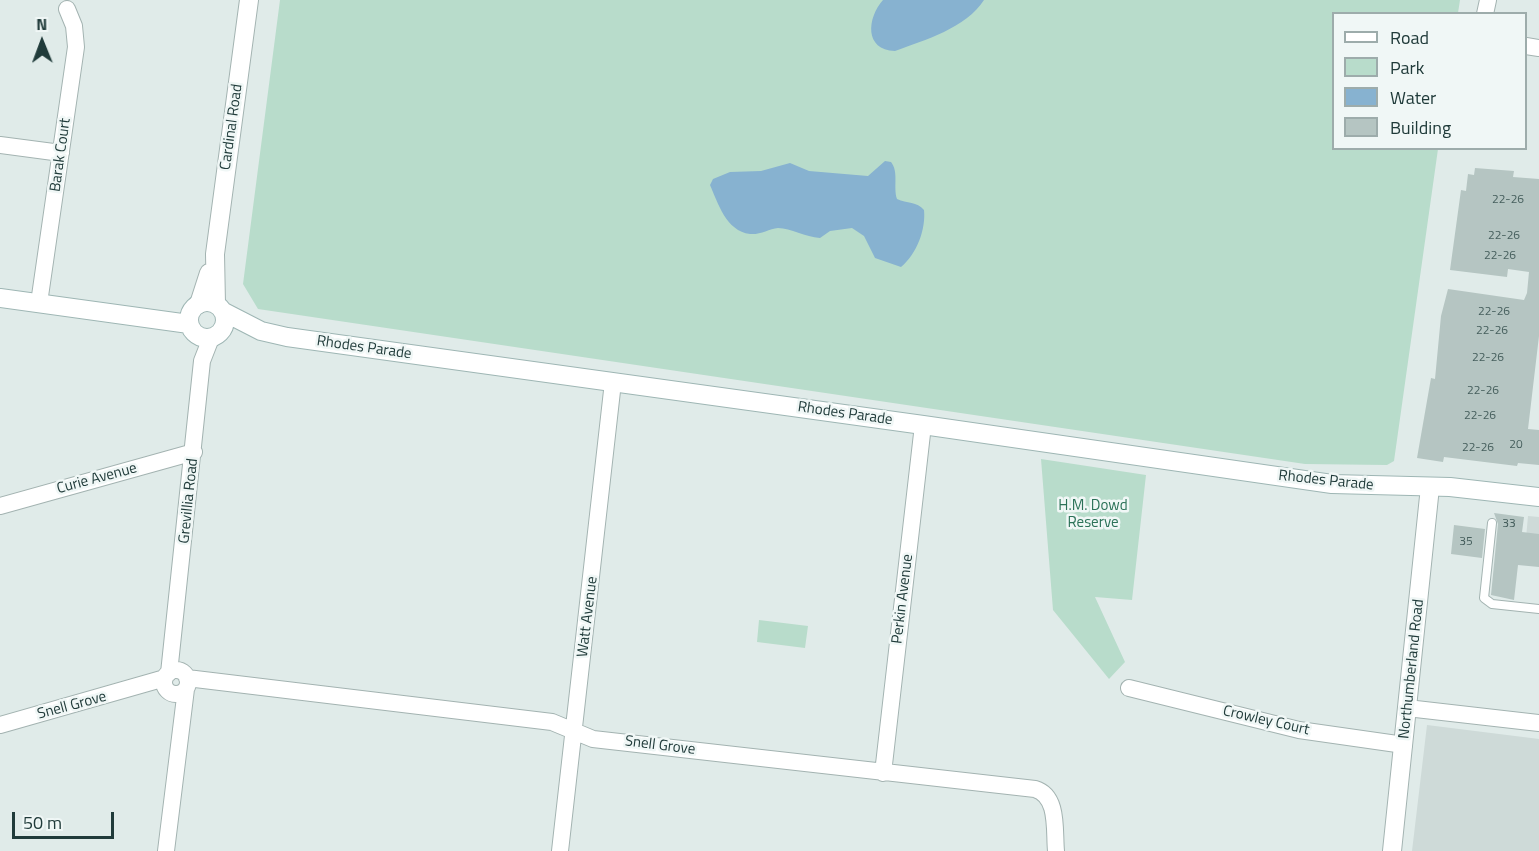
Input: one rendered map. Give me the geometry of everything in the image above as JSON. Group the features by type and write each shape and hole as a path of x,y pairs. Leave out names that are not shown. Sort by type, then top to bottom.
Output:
{"main road":[{"name":"Cardinal Road","path":"206,320 249,0"},
{"name":"Rhodes Parade","path":"0,298 146,317 206,320 287,337 923,424 1332,484 1430,487 1539,497"},
{"name":"Northumberland Road","path":"1392,851 1430,487"}],"street":[{"name":"Barak Court","path":"39,303 76,47 74,26 67,9"},
{"path":"0,145 61,153"},
{"name":"Grevillia Road","path":"166,851 180,724 174,640 206,320"},
{"name":"Watt Avenue","path":"560,851 613,382"},
{"name":"Perkin Avenue","path":"883,773 923,424"},
{"name":"Curie Avenue","path":"0,506 194,452"},
{"name":"Snell Grove","path":"0,725 144,686 177,682 218,684 552,722 593,739 1040,791 1047,797 1052,807 1056,851"},
{"name":"Crowley Court","path":"1130,688 1299,730 1404,746"},
{"path":"1407,708 1539,723"}],"lane":[{"path":"1492,523 1484,598 1492,603 1539,609"}],"shaded area":[{"path":"1528,516 1539,517 1539,559 1524,560"},
{"path":"1427,725 1539,739 1539,851 1412,851"}],"green space":[{"path":"280,0 1460,0 1458,12 1332,12 1332,150 1438,150 1394,461 1387,465 1305,464 258,309 243,284"},
{"name":"H.M. Dowd Reserve","path":"1041,459 1146,475 1132,600 1095,597 1125,662 1109,679 1053,610"},
{"path":"759,620 808,626 805,648 757,642"}],"water":[{"path":"883,0 984,0 976,10 956,26 895,51 878,45 871,32 874,15"},
{"path":"885,161 891,162 893,166 897,199 918,205 924,210 924,225 919,241 912,255 901,267 875,258 864,236 852,228 830,231 820,238 783,228 754,234 742,232 735,228 724,215 710,185 713,179 730,172 761,171 790,163 809,171 868,176"}],"building":[{"path":"1475,168 1514,171 1513,177 1539,179 1539,336 1528,429 1539,430 1539,465 1518,463 1517,466 1444,457 1443,462 1417,458 1431,378 1435,379 1441,316 1448,289 1524,300 1527,293 1529,272 1508,269 1507,277 1450,270 1461,190 1466,191 1468,174 1474,175"},
{"path":"1494,513 1524,517 1522,532 1539,534 1539,567 1518,565 1514,600 1491,595 1498,524"},
{"path":"1454,525 1485,529 1482,558 1451,554"}]}
